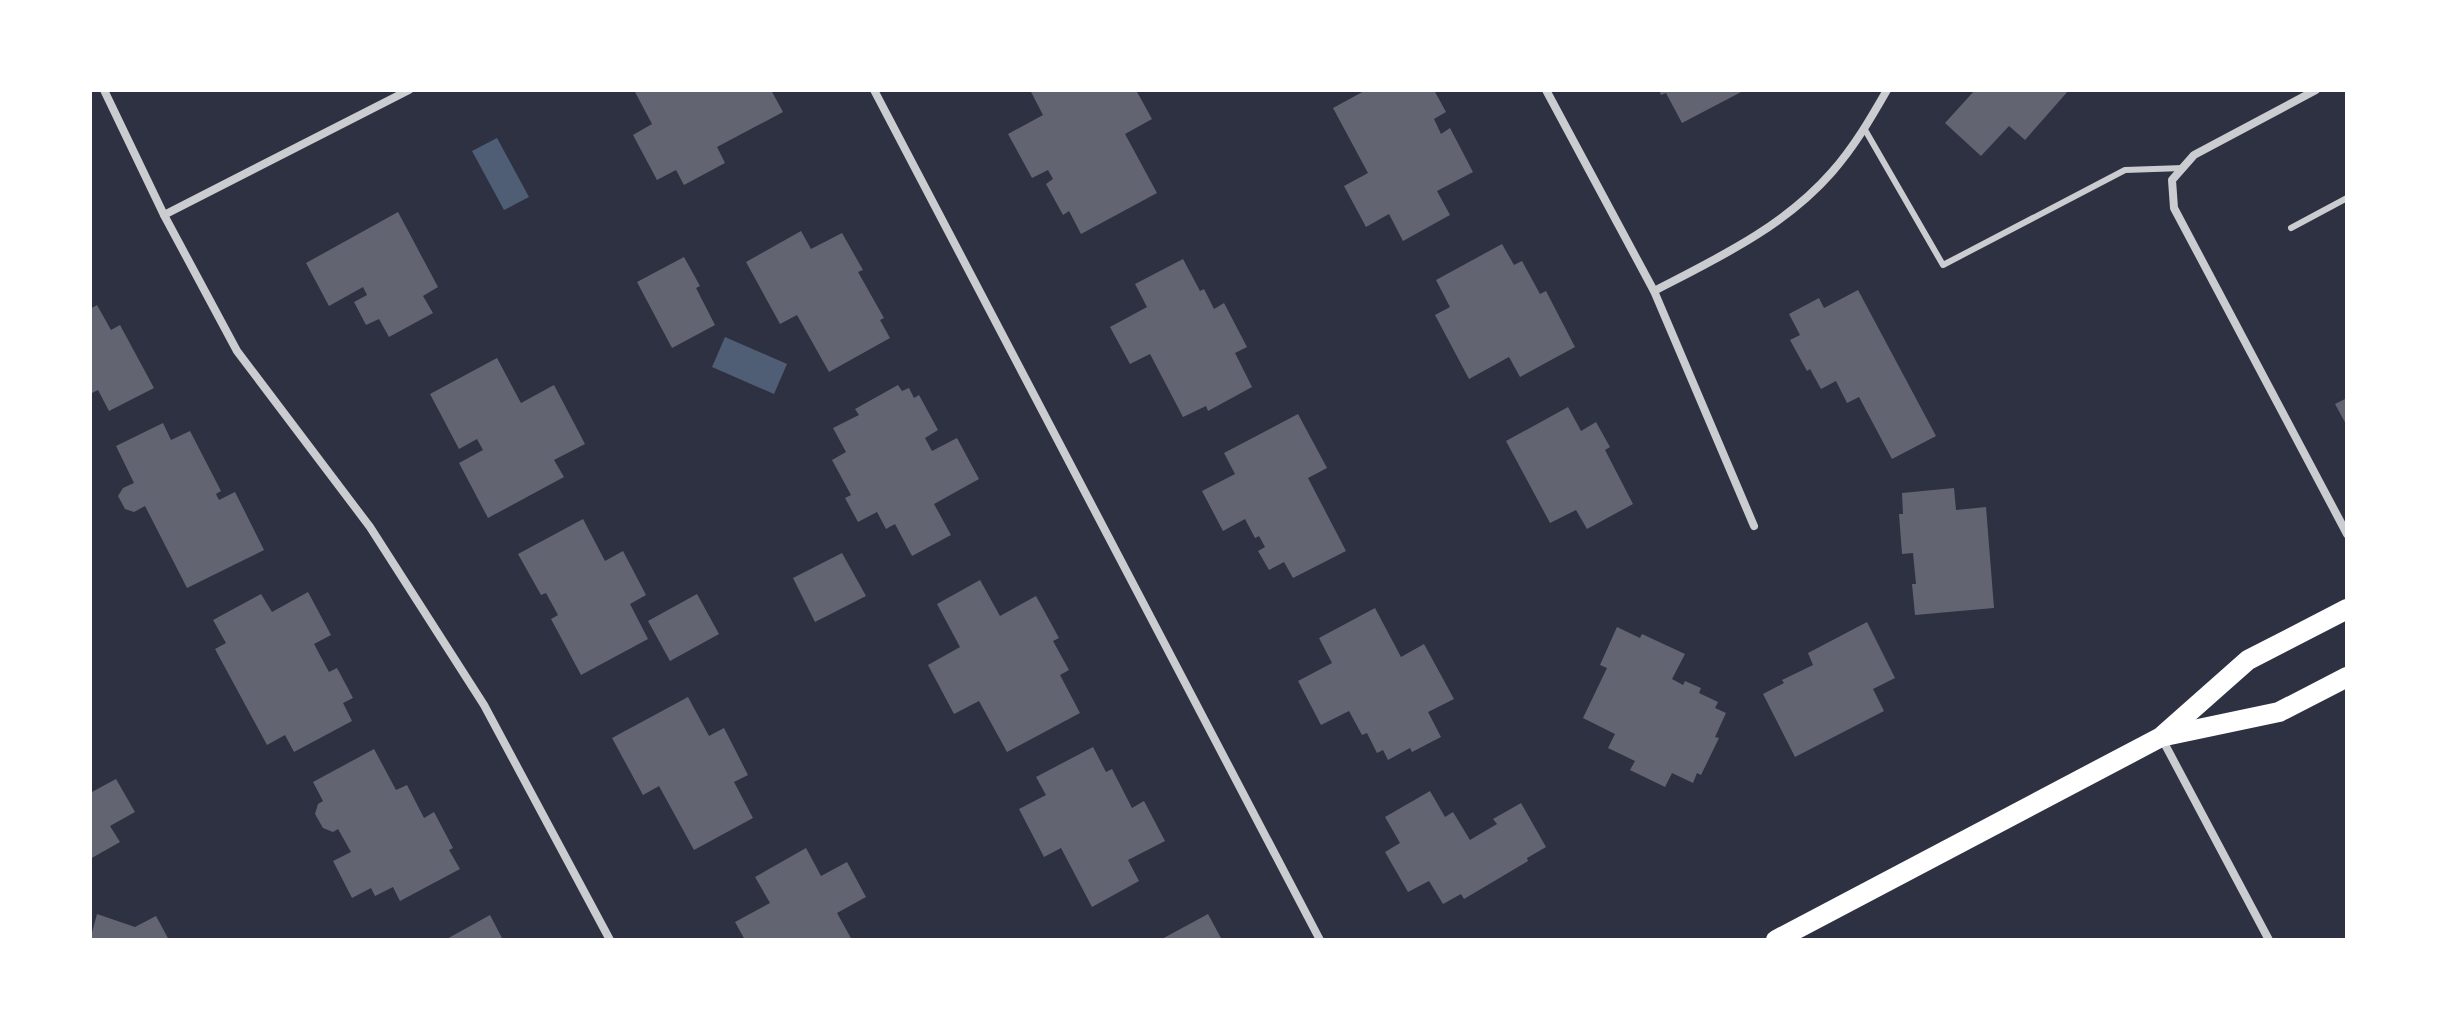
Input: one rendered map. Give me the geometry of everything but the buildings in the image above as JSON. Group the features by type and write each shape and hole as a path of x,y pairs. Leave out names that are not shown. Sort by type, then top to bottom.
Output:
{"main road":[{"path":"1776,940 2161,737 2248,660 2347,609"},
{"path":"2161,737 2279,712 2347,677"}],"street":[{"path":"104,90 164,215 237,351 370,527 484,705 610,940"},
{"path":"164,215 409,90"},
{"path":"874,90 1320,940"},
{"path":"1546,90 1654,291 1754,526"},
{"path":"1654,291 1753,239 1791,211 1832,172 1887,90"},
{"path":"2316,90 2194,155 2172,180 2174,208 2347,534"},
{"path":"2161,737 2269,940"}],"lane":[{"path":"1864,128 1943,265 2125,170 2183,168"},
{"path":"2291,228 2347,198"}],"water":[{"path":"497,138 529,197 504,210 472,151"},
{"path":"725,337 787,364 774,394 712,367"}]}
